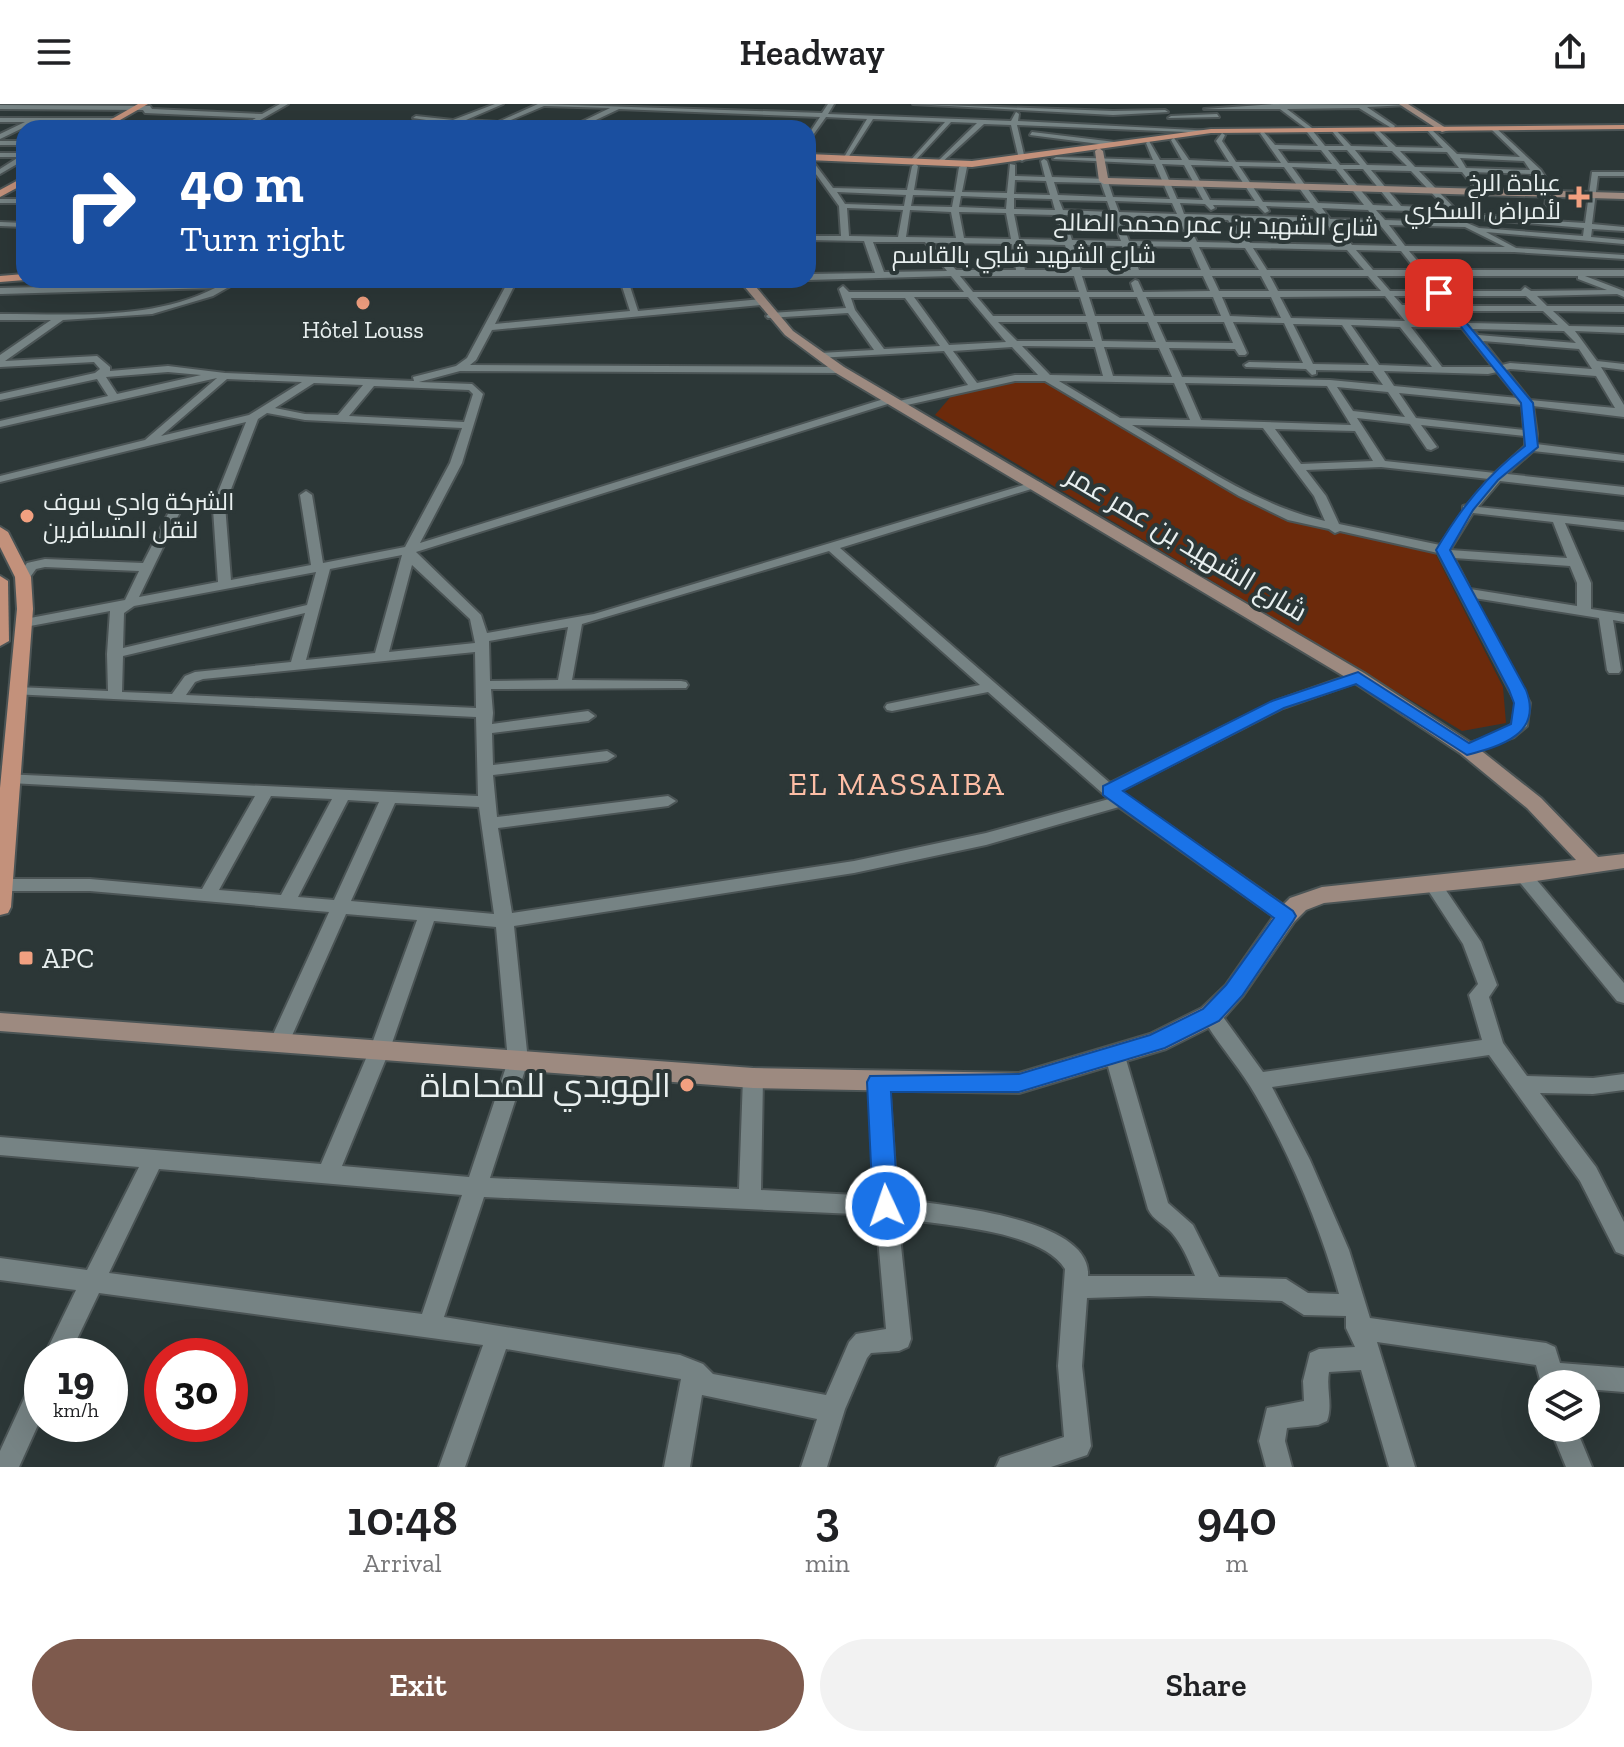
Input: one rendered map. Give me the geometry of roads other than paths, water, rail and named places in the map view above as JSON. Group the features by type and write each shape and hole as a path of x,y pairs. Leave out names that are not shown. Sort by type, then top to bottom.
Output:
{"main road":[{"path":"124,120 146,107"},
{"path":"816,159 963,167 1098,156 1149,143 1209,134 1393,127 1624,128"},
{"path":"1310,130 1624,128"},
{"path":"816,159 914,164 1022,159 1188,132 1222,135 1264,132"},
{"path":"1,193 16,179"},
{"path":"0,532 23,577 25,623 0,907"},
{"path":"0,583 0,641"},
{"path":"0,650 0,660"}],"street":[{"path":"203,120 232,104"},
{"path":"256,120 285,104"},
{"path":"459,120 500,104"},
{"path":"504,120 544,104 720,107 760,113 981,123 1115,144"},
{"path":"789,114 794,104"},
{"path":"816,128 831,104"},
{"path":"846,159 873,104"},
{"path":"916,104 1246,116 1238,108"},
{"path":"919,120 925,104"},
{"path":"1104,104 1127,128"},
{"path":"1158,104 1188,132"},
{"path":"1207,109 1404,104 1443,128"},
{"path":"964,122 969,105"},
{"path":"1359,105 1393,127"},
{"path":"0,107 124,106 264,116"},
{"path":"590,120 619,106"},
{"path":"1019,106 1014,128 1022,159"},
{"path":"1279,106 1310,130 1380,223 1527,403 1531,447"},
{"path":"0,118 18,107"},
{"path":"33,120 58,107"},
{"path":"754,120 760,113"},
{"path":"0,118 85,120"},
{"path":"416,118 443,120"},
{"path":"901,240 914,164 949,121"},
{"path":"939,163 981,123"},
{"path":"1255,123 1316,206 1400,308 1439,369"},
{"path":"975,129 1127,128 1188,132"},
{"path":"0,140 16,129"},
{"path":"1494,129 1538,172 1551,192 1547,222"},
{"path":"1430,130 1455,156 1477,189"},
{"path":"0,131 16,131"},
{"path":"1335,131 1399,208"},
{"path":"1377,131 1472,227 1514,250 1623,293"},
{"path":"1222,135 1219,141 1271,220"},
{"path":"1174,140 1216,218"},
{"path":"1149,143 1226,319 1258,382"},
{"path":"1273,147 1448,150"},
{"path":"1197,423 1139,292 1098,156 1159,163 1538,172"},
{"path":"1455,156 1526,159"},
{"path":"1044,161 1109,379"},
{"path":"1012,165 1010,212 1021,273"},
{"path":"961,241 955,210 963,167"},
{"path":"816,169 843,206 845,239"},
{"path":"1588,254 1586,225 1596,173 1624,174"},
{"path":"1012,178 1477,189 1624,196"},
{"path":"832,190 1399,208 1624,229"},
{"path":"843,206 1472,227 1624,242"},
{"path":"1231,218 1275,292 1309,366 1349,414 1381,464"},
{"path":"1282,220 1305,255"},
{"path":"1472,227 1484,249 1583,346 1624,413"},
{"name":"شارع الشهيد بن عمر محمد الصالح","path":"816,238 1400,247 1624,257"},
{"path":"868,240 881,276"},
{"path":"927,240 990,319 1047,378 1271,508 1335,529 1444,552 1575,562"},
{"path":"1311,264 1328,292"},
{"name":"شارع الشهيد شلبي بالقاسم","path":"816,277 954,273 1624,273"},
{"path":"843,277 844,295 851,310 881,352"},
{"path":"0,317 134,315 208,295 222,288"},
{"path":"460,368 471,360 509,288"},
{"path":"627,288 635,314"},
{"name":"شارع الشهيد بن عمر عمر","path":"750,288 766,309 840,370 1358,677 1467,749 1615,865"},
{"path":"844,295 968,292 1623,293"},
{"path":"907,294 974,386"},
{"path":"1400,308 1624,309"},
{"path":"491,327 635,314 766,309 851,310"},
{"path":"0,362 63,316"},
{"path":"990,319 1226,319 1624,330"},
{"path":"1345,323 1431,447"},
{"path":"1475,338 1583,346"},
{"path":"820,356 1097,343 1239,346"},
{"path":"0,362 97,359 106,369 99,375"},
{"path":"0,376 55,361"},
{"path":"1249,365 1439,369 1624,367"},
{"path":"0,397 99,375 169,368 191,368 221,376 310,382 474,387 478,394 456,463 409,552 381,657"},
{"path":"396,384 460,368 840,370"},
{"path":"99,375 114,397"},
{"path":"0,424 221,376"},
{"path":"145,444 221,376"},
{"path":"25,623 409,552 895,402 1015,378 1325,383 1624,413"},
{"path":"0,479 253,417 310,382"},
{"path":"341,419 369,385"},
{"path":"268,410 341,419 469,425"},
{"path":"1349,414 1532,434"},
{"path":"225,585 219,505 224,482 245,445 253,417"},
{"path":"1118,421 1358,428"},
{"path":"1267,426 1320,496 1335,529"},
{"path":"1444,552 1467,509 1494,477 1531,447 1624,458"},
{"path":"1299,467 1381,464 1624,491"},
{"path":"176,698 190,679 200,675 381,657 482,643 576,622 1037,484"},
{"path":"297,666 321,568 306,495"},
{"path":"115,696 117,611 130,603 177,507 219,505"},
{"path":"1467,509 1624,526"},
{"path":"1558,520 1584,583 1584,611"},
{"path":"832,547 1115,796 1286,916"},
{"path":"409,552 476,618 482,643 486,802 504,921 518,1061 429,1328"},
{"path":"1444,552 1518,690 1523,716 1519,726 1509,734 1467,749"},
{"path":"0,583 23,577 32,566 45,563 146,567"},
{"path":"1465,592 1624,618"},
{"path":"114,654 311,608"},
{"path":"1605,615 1614,670"},
{"path":"564,684 576,622"},
{"path":"2,885 45,882 504,921 854,867 986,839 1115,796 1278,705 1358,677"},
{"path":"485,685 681,685"},
{"path":"892,707 990,687"},
{"path":"17,691 176,698 486,721 588,716"},
{"path":"486,771 607,756"},
{"path":"10,778 486,802"},
{"path":"207,895 266,791"},
{"path":"287,901 343,794"},
{"path":"280,1041 389,797"},
{"path":"488,824 668,801"},
{"path":"0,1022 753,1078 1019,1083 1157,1042 1211,1015 1234,991 1286,916 1298,904 1322,895 1615,865"},
{"path":"1523,875 1624,996"},
{"path":"1433,884 1479,955 1488,985 1479,995 1494,1046 1588,1174 1624,1245"},
{"path":"328,1173 380,1049 428,914"},
{"path":"1211,1015 1258,1081 1299,1160 1338,1250 1402,1467"},
{"path":"1258,1081 1494,1046"},
{"path":"1115,1056 1159,1209 1178,1220 1186,1231 1211,1286"},
{"path":"750,1199 753,1078"},
{"path":"814,1467 833,1409 858,1350 865,1342 899,1339 886,1206 879,1082"},
{"path":"1522,1084 1593,1086 1624,1082"},
{"path":"0,1146 476,1187 886,1206 1053,1242 1070,1254 1077,1268 1070,1366 1078,1446 1009,1467"},
{"path":"64,1338 153,1160"},
{"path":"0,1269 498,1336 680,1367 694,1373 707,1385 833,1409"},
{"path":"1078,1287 1211,1286 1286,1290 1304,1304 1546,1355 1550,1370"},
{"path":"452,1467 498,1336"},
{"path":"1279,1467 1272,1441 1276,1417 1318,1412 1315,1381 1319,1361 1368,1358"},
{"path":"677,1467 694,1373"},
{"path":"1600,1380 1624,1380"},
{"path":"6,1467 24,1428"},
{"path":"1569,1442 1579,1467"}],"place":[{"name":"عيادة الرخ لأمراض السكري","path":"1579,197"},
{"name":"Hôtel Louss","path":"363,303"},
{"name":"الشركة وادي سوف لنقل المسافرين","path":"27,516"},
{"name":"APC","path":"26,958"},
{"name":"الهويدي للمحاماة","path":"687,1085"}],"district":[{"name":"EL MASSAIBA","path":"897,784"}]}
